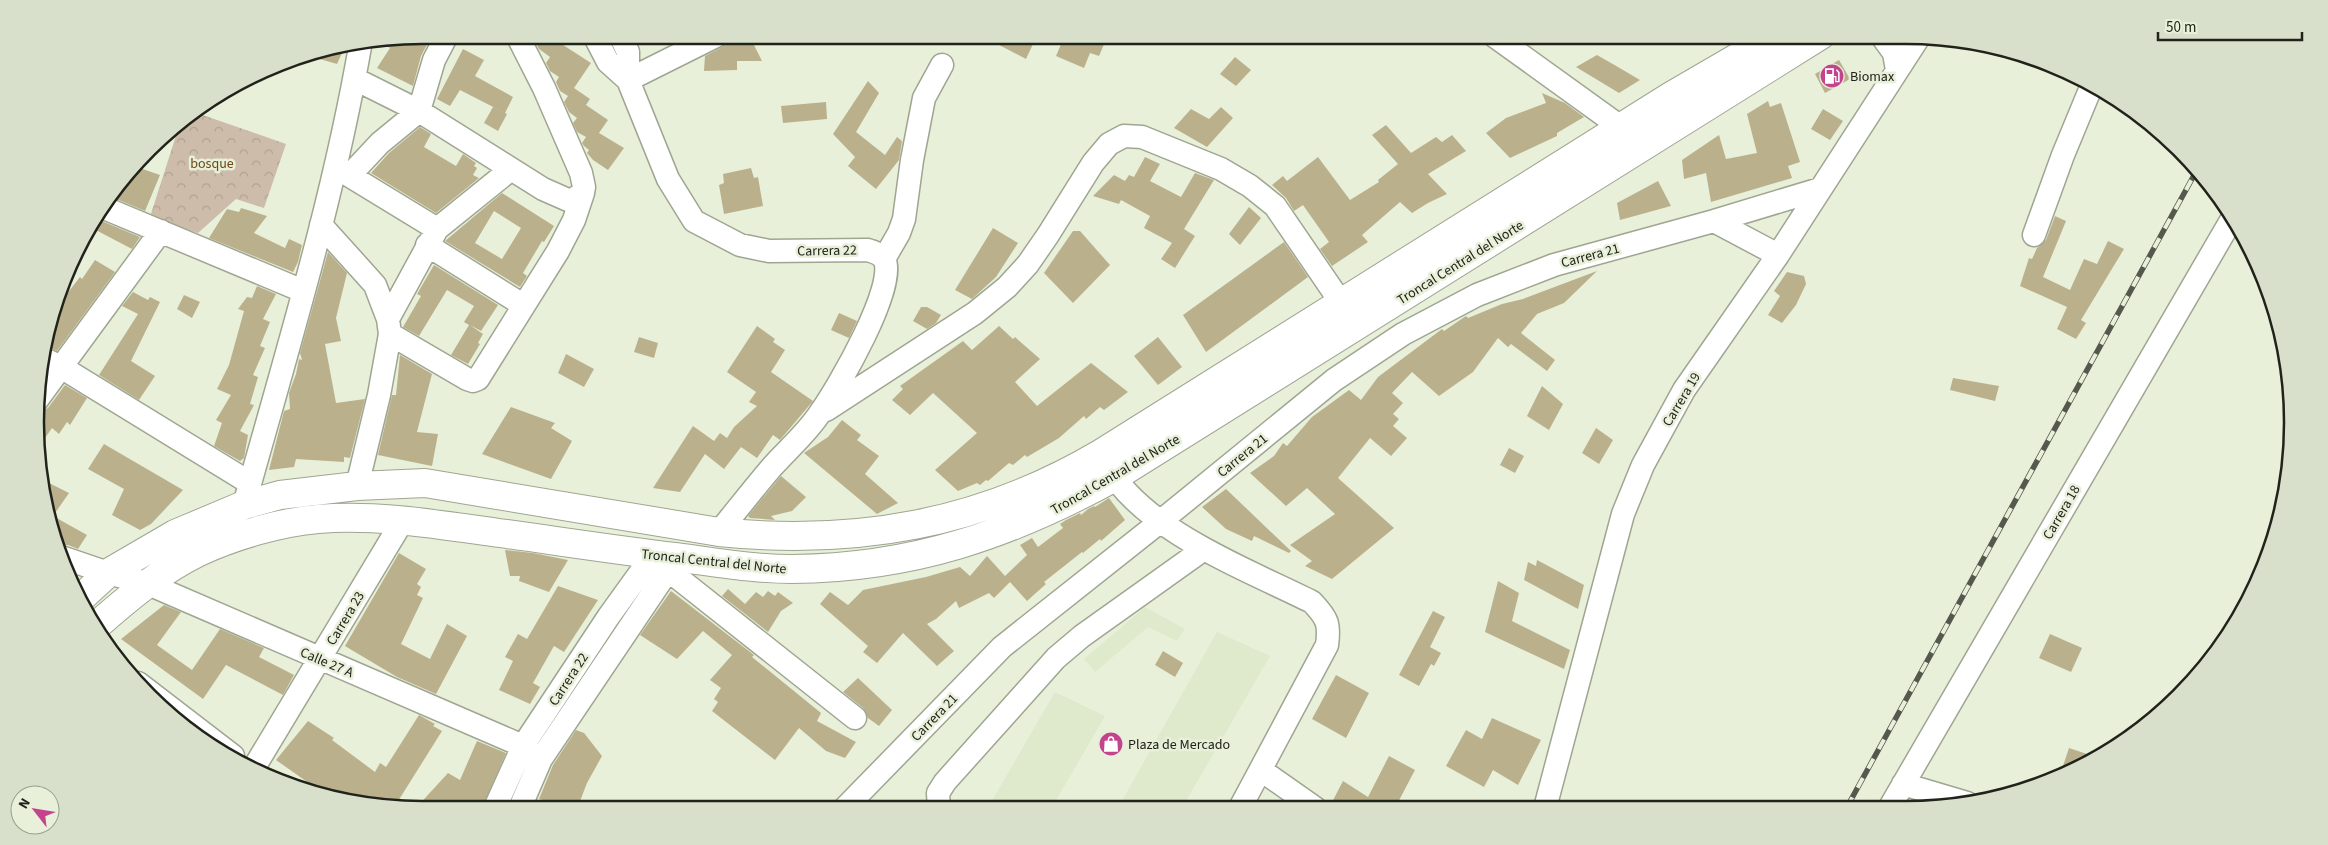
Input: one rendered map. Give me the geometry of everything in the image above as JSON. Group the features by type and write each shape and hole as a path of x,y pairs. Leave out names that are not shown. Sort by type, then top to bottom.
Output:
{"highway":[{"name":"Troncal Central del Norte","path":"85,594 108,574 247,494 280,495 357,486 425,483 719,532 764,536 816,536 878,532 918,525 1009,498 1057,478 1100,454 1671,96 1761,44"},
{"name":"Troncal Central del Norte","path":"100,622 146,583 199,552 248,533 317,519 403,520 661,561 789,569 859,566 895,560 941,551 1002,532 1046,513 1113,478 1807,44"}],"street":[{"path":"343,171 419,112 434,60 442,44"},
{"path":"322,225 375,285 389,327 473,381 478,379 566,236 584,187 581,173 544,88 522,44"},
{"name":"Carrera 22","path":"599,44 608,62 628,80"},
{"name":"Carrera 22","path":"624,44 628,52 628,80 668,179 694,221 740,245 769,251 868,250 876,252 884,259"},
{"path":"628,80 700,44"},
{"path":"1505,44 1622,128"},
{"path":"1888,44 1894,53 1897,70"},
{"name":"Carrera 19","path":"1547,801 1623,514 1643,465 1684,390 1778,255 1913,44"},
{"path":"52,363 247,494 322,225 343,171 360,49"},
{"path":"719,532 772,467 820,415 849,367 884,289 886,272 884,259 899,233 904,219 912,160 924,98 942,65"},
{"path":"355,79 419,112 543,189 568,200 582,193"},
{"path":"2034,235 2063,155 2089,91"},
{"path":"820,415 975,313 1007,287 1028,264 1093,163 1109,144 1124,136 1142,137 1221,169 1250,186 1275,206 1342,304"},
{"path":"357,486 379,395 389,327 432,237 510,170"},
{"path":"343,171 523,305"},
{"name":"Carrera 21","path":"852,801 1002,647 1334,380 1403,334 1477,295 1554,265 1714,221 1820,189"},
{"path":"109,210 303,291"},
{"path":"1714,221 1778,255"},
{"name":"Carrera 18","path":"1893,801 2228,225"},
{"path":"47,376 52,363 161,231"},
{"path":"1100,454 1113,478 1124,491 1161,521 1204,549 1312,602 1325,616 1329,630 1327,645 1244,801"},
{"name":"Carrera 23","path":"257,763 403,520"},
{"path":"938,801 938,793 945,782 1056,658 1082,636 1204,549"},
{"name":"Calle 27 A","path":"70,560 108,574 146,583 523,746 541,760"},
{"path":"661,561 856,718"},
{"name":"Carrera 22","path":"498,801 523,746 609,616 661,561"},
{"name":"Carrera 22","path":"524,801 541,760 661,561"},
{"path":"1261,770 1305,801"},
{"path":"1903,784 1951,798"}],"shaded area":[{"path":"1145,607 1185,629 1177,641 1148,627 1095,672 1084,659"},
{"path":"1217,632 1270,656 1186,801 1122,801"},
{"path":"1055,692 1105,716 1056,801 992,801"}],"green space":[{"name":"bosque","path":"202,115 286,144 264,208 236,199 198,233 150,217 176,135"}],"building":[{"path":"427,44 421,56 413,86 377,68 390,48 387,46"},
{"path":"562,44 591,63 574,88 590,99 586,105 608,120 599,133 624,148 608,170 593,160 587,153 589,150 582,143 586,137 577,132 573,123 577,118 569,112 564,102 568,96 560,91 556,82 559,77 550,71 546,63 550,57 539,49 537,45"},
{"path":"1000,44 1033,44 1026,59"},
{"path":"1061,44 1104,44 1099,56 1090,53 1084,68 1056,56"},
{"path":"726,45 754,45 762,61 737,61 737,70 704,71 705,56"},
{"path":"463,49 484,60 475,76 513,97 505,113 460,90 450,106 437,99"},
{"path":"342,53 337,64 319,59"},
{"path":"1597,55 1640,80 1619,93 1576,67"},
{"path":"1235,57 1251,70 1236,86 1220,74"},
{"name":"Biomax","path":"1839,60 1850,79 1825,93 1815,74"},
{"path":"868,81 879,93 856,132 885,155 897,137 902,141 899,160 876,189 848,166 855,157 833,134"},
{"path":"1542,93 1565,103 1584,117 1557,133 1557,136 1510,158 1486,133 1506,118 1546,103"},
{"path":"1768,101 1770,107 1781,103 1800,162 1788,166 1792,178 1711,202 1706,173 1684,179 1682,160 1719,135 1726,159 1757,153 1747,114"},
{"path":"826,102 827,119 783,123 781,106"},
{"path":"493,107 507,114 498,131 484,123"},
{"path":"1221,107 1233,118 1207,147 1174,128 1191,109 1209,119"},
{"name":"Biomax","path":"1823,109 1843,121 1830,140 1811,129"},
{"path":"1386,125 1411,153 1436,137 1442,142 1452,135 1466,151 1428,174 1447,194 1412,213 1400,202 1362,235 1368,242 1332,266 1320,249 1329,242 1303,205 1294,211 1286,198 1272,185 1283,176 1287,181 1318,157 1350,200 1379,182 1378,180 1398,164 1372,135"},
{"path":"420,127 431,134 424,147 456,166 463,154 476,163 474,166 477,168 473,175 479,178 436,213 371,173 389,153"},
{"path":"1145,157 1160,164 1150,181 1181,197 1195,173 1214,180 1184,229 1195,236 1175,268 1161,259 1172,243 1144,228 1150,216 1121,200 1119,204 1093,196 1114,175 1125,181 1129,175 1134,177"},
{"path":"751,168 754,178 758,177 763,206 724,214 719,185 724,183 723,174"},
{"path":"142,169 160,175 145,211 117,199"},
{"path":"1658,181 1671,206 1620,220 1617,203"},
{"path":"502,193 554,226 544,242 542,241 523,273 527,276 520,287 445,241","holes":["494,211 521,228 502,259 475,243"]},
{"path":"1249,207 1261,218 1240,245 1229,234"},
{"path":"241,208 267,216 254,233 285,248 289,239 302,245 298,262 293,272 209,238 227,209 239,212"},
{"path":"2055,216 2066,221 2043,277 2070,290 2084,259 2097,264 2108,241 2124,249 2081,320 2086,323 2076,339 2057,329 2067,307 2020,286 2029,258 2032,259 2037,248 2046,240"},
{"path":"102,221 140,237 132,249 96,230"},
{"path":"993,228 1018,243 996,277 972,299 955,290"},
{"path":"1073,231 1080,231 1110,265 1073,303 1044,273"},
{"path":"1284,242 1308,277 1206,352 1183,315"},
{"path":"328,252 347,273 336,318 341,341 325,344 336,403 365,399 350,458 344,457 344,462 296,459 294,467 269,470 284,411 290,409 289,393 299,359 302,360 300,353"},
{"path":"95,260 115,272 57,351 51,348 64,301 67,294 80,277 82,279"},
{"path":"434,265 498,305 481,331 470,325 483,334 478,343 480,344 468,364 451,355 469,325 464,322 474,306 447,290 419,336 403,327 421,296 417,294"},
{"path":"1597,271 1564,303 1537,314 1521,333 1555,360 1547,371 1511,344 1508,347 1498,338 1473,372 1439,396 1412,372 1392,393 1403,403 1393,414 1399,419 1393,426 1407,438 1391,456 1370,438 1338,478 1394,528 1332,579 1305,566 1312,561 1290,545 1335,514 1307,488 1286,506 1250,473 1274,456 1283,443 1287,446 1312,417 1349,390 1361,400 1378,377 1442,329 1444,331 1466,316 1468,318 1502,304 1523,299"},
{"path":"1787,272 1804,276 1806,284 1796,305 1782,323 1768,315 1780,296 1774,291"},
{"path":"257,286 276,294 263,319 270,322 260,346 265,348 253,375 258,377 250,404 254,405 240,431 248,435 244,458 240,461 214,446 222,423 216,420 231,395 217,389 229,365 244,311 238,309 247,297 252,298"},
{"path":"133,292 148,300 150,297 160,302 131,361 155,376 139,400 99,375 138,314 122,306"},
{"path":"184,295 200,302 192,318 177,309"},
{"path":"921,307 927,307 941,315 936,323 927,329 913,321"},
{"path":"839,313 857,321 849,338 831,330"},
{"path":"757,326 775,339 773,342 785,350 771,372 813,401 780,440 773,435 757,458 741,447 724,469 705,454 680,492 653,488 693,426 714,441 720,433 727,438 734,427 757,406 749,402 756,392 727,372"},
{"path":"999,326 1040,359 1015,382 1037,406 1091,363 1128,392 1104,410 1100,407 1086,419 1084,416 1059,438 1027,457 1025,455 1013,465 1009,463 988,481 986,480 980,485 977,483 958,491 935,470 977,433 933,393 910,415 892,400 903,389 900,386 963,341 972,350"},
{"path":"639,337 658,343 654,358 634,352"},
{"path":"1158,337 1182,367 1158,385 1134,356"},
{"path":"566,354 594,369 584,387 558,373"},
{"path":"400,355 432,374 417,432 438,434 432,466 378,455 392,395 396,395"},
{"path":"1953,378 1999,386 1995,401 1950,390"},
{"path":"65,385 87,398 70,425 67,422 59,434 52,428 45,439 45,410 48,408"},
{"path":"1542,386 1563,404 1549,430 1527,416"},
{"path":"511,407 555,423 551,428 572,441 551,479 482,454"},
{"path":"842,420 861,435 857,440 879,456 865,474 898,503 877,514 804,453 828,437"},
{"path":"1596,428 1613,440 1599,464 1582,453"},
{"path":"104,444 183,490 151,524 140,530 112,515 124,489 88,469"},
{"path":"1509,448 1524,456 1515,473 1500,465"},
{"path":"781,476 806,497 792,511 771,516 775,520 750,518 748,516"},
{"path":"49,483 69,493 55,513"},
{"path":"1226,489 1291,551 1289,553 1254,536 1252,541 1226,529 1202,507"},
{"path":"1109,498 1125,520 1101,541 1100,539 1044,582 1046,584 1027,601 1010,582 994,598 989,593 959,608 956,601 936,619 927,624 954,651 937,666 903,633 877,663 863,652 868,646 820,604 830,592 848,605 863,590 926,577 960,567 970,576 987,556 1005,576 1027,555 1020,545 1032,538 1038,547 1063,528 1060,524 1080,513 1081,515"},
{"path":"56,518 87,535 78,549 65,545"},
{"path":"505,550 568,560 549,592 519,581 520,576 510,576"},
{"path":"399,553 426,569 417,584 421,587 417,595 423,598 401,644 430,659 447,624 467,636 436,694 397,677 345,646"},
{"path":"1537,560 1584,585 1578,609 1524,580 1528,562 1536,566"},
{"path":"1498,581 1519,593 1512,621 1570,650 1564,669 1485,632"},
{"path":"558,586 598,600 564,652 554,646 533,683 540,687 530,704 499,690 513,661 505,657 518,634 527,639"},
{"path":"728,589 745,604 756,592 763,597 768,591 775,596 778,592 793,603 781,611 768,632 722,596"},
{"path":"671,591 754,655 752,657 821,713 817,721 856,742 845,758 826,751 799,728 775,760 712,711 718,702 714,699 721,688 710,680 732,655 703,631 677,659 640,635"},
{"path":"164,605 181,612 157,645 192,670 220,629 264,648 259,657 294,675 283,695 226,665 203,699 121,639"},
{"path":"1433,611 1445,617 1430,647 1441,653 1434,666 1431,664 1419,686 1399,675"},
{"path":"2050,634 2082,648 2071,672 2039,658"},
{"path":"1163,651 1183,663 1175,677 1155,665"},
{"path":"1336,675 1369,693 1346,738 1312,719"},
{"path":"858,678 892,710 879,726 868,718 863,708 843,692"},
{"path":"419,715 435,724 433,726 442,731 399,800 349,794 310,784 276,760 308,721 334,738 332,740 375,772 380,763 386,767"},
{"path":"1492,718 1541,740 1518,785 1493,770 1484,787 1446,766 1466,730 1482,739"},
{"path":"576,730 584,733 602,756 587,783 580,801 547,801 539,799 553,765"},
{"path":"477,741 506,753 485,801 422,801 448,773 460,780"},
{"path":"2069,748 2088,754 2073,762 2063,766"},
{"path":"1389,756 1415,770 1399,801 1333,801 1343,781 1368,797"}],"railway":[{"path":"1850,801 2193,177"}],"place":[{"name":"Biomax","path":"1832,76"},
{"name":"Plaza de Mercado","path":"1111,744"}]}
